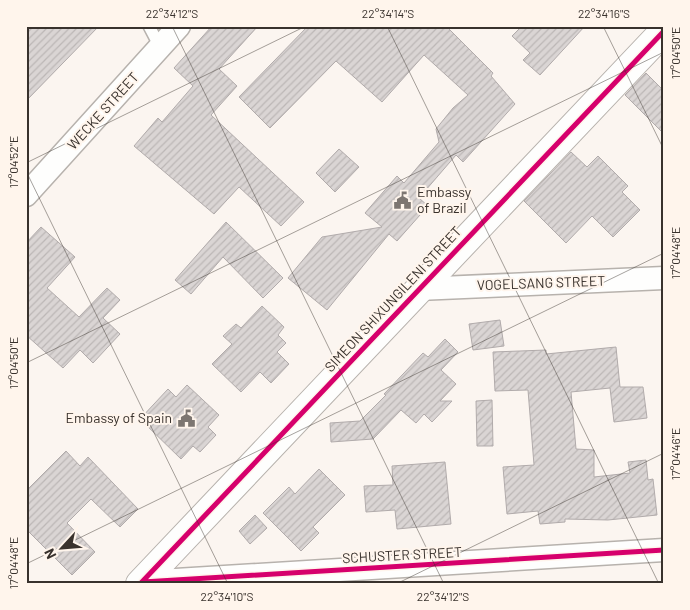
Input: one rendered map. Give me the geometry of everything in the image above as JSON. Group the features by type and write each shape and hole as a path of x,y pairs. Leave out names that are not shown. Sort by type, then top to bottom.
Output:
{"street":[{"name":"WECKE STREET","path":"26,195 179,26"},
{"name":"SIMEON SHIXUNGILENI STREET","path":"141,583 664,31"},
{"name":"VOGELSANG STREET","path":"418,289 664,278"},
{"name":"SCHUSTER STREET","path":"141,583 664,550"}],"lane":[{"path":"149,26 160,47"}],"building":[{"path":"26,26 99,26 26,101"},
{"path":"212,26 258,26 219,69 237,86 211,115 304,202 281,226 239,187 214,214 134,146 158,118 162,122 193,86 174,68"},
{"path":"308,26 446,26 493,73 491,76 515,104 463,162 456,155 419,198 428,206 397,241 389,234 327,310 288,278 322,237 382,227 365,213 397,176 404,183 439,142 436,129 453,108 468,95 424,55 382,102 336,61 270,128 239,97"},
{"path":"522,26 585,26 540,75 523,60 530,53 512,36"},
{"path":"646,73 664,91 664,134 625,95"},
{"path":"339,149 359,167 335,192 316,173"},
{"path":"571,152 587,167 598,156 628,186 622,192 640,210 613,237 592,216 566,243 524,201"},
{"path":"226,222 283,278 263,298 223,257 191,294 175,280"},
{"path":"41,227 75,257 47,288 79,317 107,288 120,300 103,318 120,334 93,363 80,350 63,368 26,335 26,243"},
{"path":"262,306 284,327 278,335 286,343 277,352 289,364 271,383 260,372 241,392 212,364 232,344 223,336 236,324 241,328"},
{"path":"500,320 504,346 473,350 469,324"},
{"path":"445,339 458,352 441,370 456,384 440,401 452,401 432,422 424,414 416,423 401,410 373,439 331,442 330,423 360,421 423,353 428,357"},
{"path":"616,347 620,387 643,387 647,418 614,422 610,388 571,392 576,449 594,450 594,477 630,473 628,462 646,460 648,480 653,479 657,515 608,520 565,519 565,522 540,524 538,511 507,514 503,467 534,465 528,390 495,391 493,352 546,350 546,354"},
{"path":"187,385 219,415 208,427 216,435 200,452 193,446 181,459 140,419 168,389 176,397"},
{"path":"492,400 493,446 477,446 476,401"},
{"path":"66,451 80,466 88,457 138,509 120,527 91,499 67,523 95,552 72,575 26,529 26,491"},
{"path":"445,462 451,524 397,529 395,510 366,512 364,486 393,485 392,466"},
{"path":"319,469 345,495 313,527 319,533 301,551 263,513 289,487 295,494"},
{"path":"255,515 267,528 250,544 239,531"}],"cycle path":[{"path":"140,584 664,31"},
{"path":"143,582 664,550"}],"place":[{"name":"Embassy of Brazil","path":"403,200"},
{"name":"Embassy of Spain","path":"186,418"}]}
